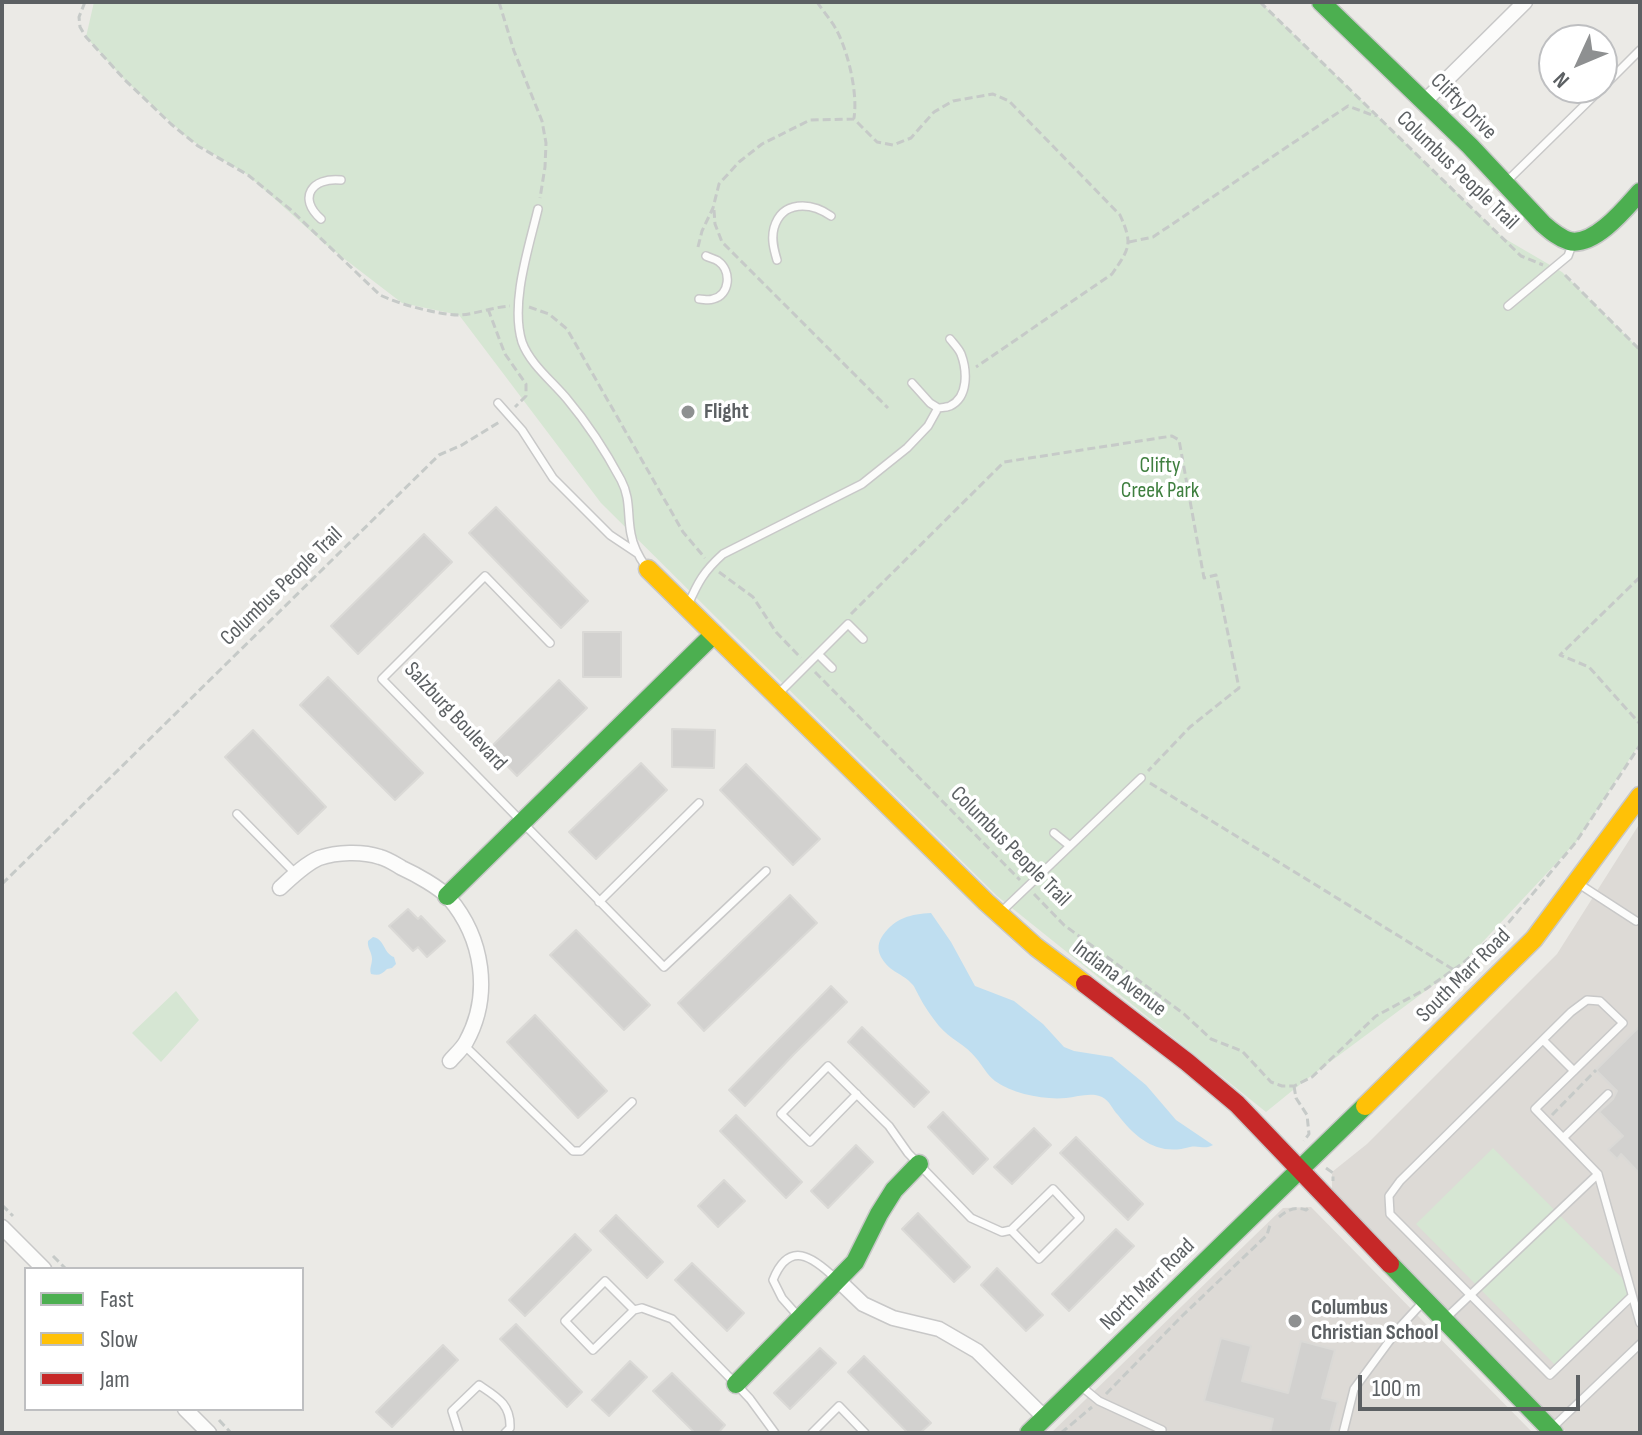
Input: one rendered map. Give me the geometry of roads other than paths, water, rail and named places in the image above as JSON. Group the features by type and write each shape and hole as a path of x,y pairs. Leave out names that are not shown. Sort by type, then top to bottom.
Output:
{"street":[{"name":"Clifty Drive","path":"1321,2 1555,235 1573,243"},
{"path":"1424,102 1525,2"},
{"path":"1573,243 1585,241 1600,231 1640,192"},
{"name":"Indiana Avenue","path":"648,569 999,914 1036,947 1175,1052 1227,1096 1552,1431"},
{"path":"447,896 714,634"},
{"name":"South Marr Road","path":"1300,1171 1534,939 1640,796"},
{"path":"280,888 318,859 346,853 381,857 447,896 465,923 477,949 481,968 477,1018 464,1045 450,1061"},
{"path":"736,1384 855,1262 894,1190 919,1164"},
{"name":"North Marr Road","path":"1029,1433 1300,1171"},
{"path":"2,1227 42,1267"},
{"path":"838,1280 863,1304 893,1318 939,1329 977,1351 1044,1417"},
{"path":"187,1411 209,1433"}],"lane":[{"path":"1618,72 1640,50"},
{"path":"1505,182 1585,104"},
{"path":"321,219 310,205 312,189 319,182 341,180"},
{"path":"777,260 774,228 781,215 803,205 820,208 831,216"},
{"path":"538,209 518,306 522,343 532,360 584,420 612,463 625,487 630,507 631,534 637,553 648,569"},
{"path":"1508,306 1568,256 1573,243"},
{"path":"699,299 713,299 723,292 728,283 726,271 718,261 701,256"},
{"path":"912,383 938,408 950,407 959,399 966,374 961,352 950,339"},
{"path":"498,403 522,430 553,478 610,535 637,553"},
{"path":"687,607 698,581 723,554 862,484 907,448 928,426 938,408"},
{"name":"Salzburg Boulevard","path":"550,643 485,576 382,679 664,967 766,871"},
{"path":"777,696 848,624 863,639"},
{"path":"818,654 832,668"},
{"path":"999,914 1141,778"},
{"path":"599,902 699,803"},
{"path":"237,814 296,874"},
{"path":"1054,833 1070,846"},
{"path":"1024,863 1037,876"},
{"path":"1577,882 1636,921"},
{"path":"1632,1296 1550,1375 1390,1214 1389,1196 1400,1181 1571,1012 1587,1000 1600,1001 1623,1023 1535,1109 1598,1174 1640,1323"},
{"path":"1543,1040 1574,1071"},
{"path":"464,1045 573,1151 581,1151 632,1102"},
{"path":"857,1094 810,1142 781,1114 828,1066 857,1094 889,1126 908,1153 971,1218 1002,1232 1011,1230 1053,1189 1080,1218 1039,1259 1011,1230"},
{"path":"1563,1138 1608,1094"},
{"path":"1444,1320 1598,1174"},
{"path":"800,1318 782,1298 773,1280 779,1266 790,1257 805,1255 838,1280"},
{"path":"634,1310 605,1281 565,1321 593,1350 634,1310 642,1308 672,1319 750,1399 775,1433"},
{"path":"1343,1433 1354,1389 1424,1300"},
{"path":"1552,1431 1640,1344"},
{"path":"1079,1384 1099,1401 1162,1430 1161,1433"},
{"path":"459,1433 452,1411 479,1385 501,1399 511,1415 510,1428 505,1433"},
{"path":"812,1433 839,1406 865,1433"}],"water":[{"path":"931,913 975,986 1014,1001 1043,1024 1064,1047 1112,1057 1146,1085 1176,1120 1213,1145 1179,1149 1159,1147 1133,1132 1102,1097 1039,1097 1020,1093 995,1081 972,1053 939,1026 913,985 888,966 880,954 880,940 893,925 910,916"},
{"path":"373,937 380,940 396,964 378,975 370,972 372,959 368,941"}],"place":[{"name":"Flight","path":"688,412"},
{"name":"Columbus Christian School","path":"1295,1321"}],"park label":[{"name":"Clifty Creek Park","path":"1160,478"}]}
